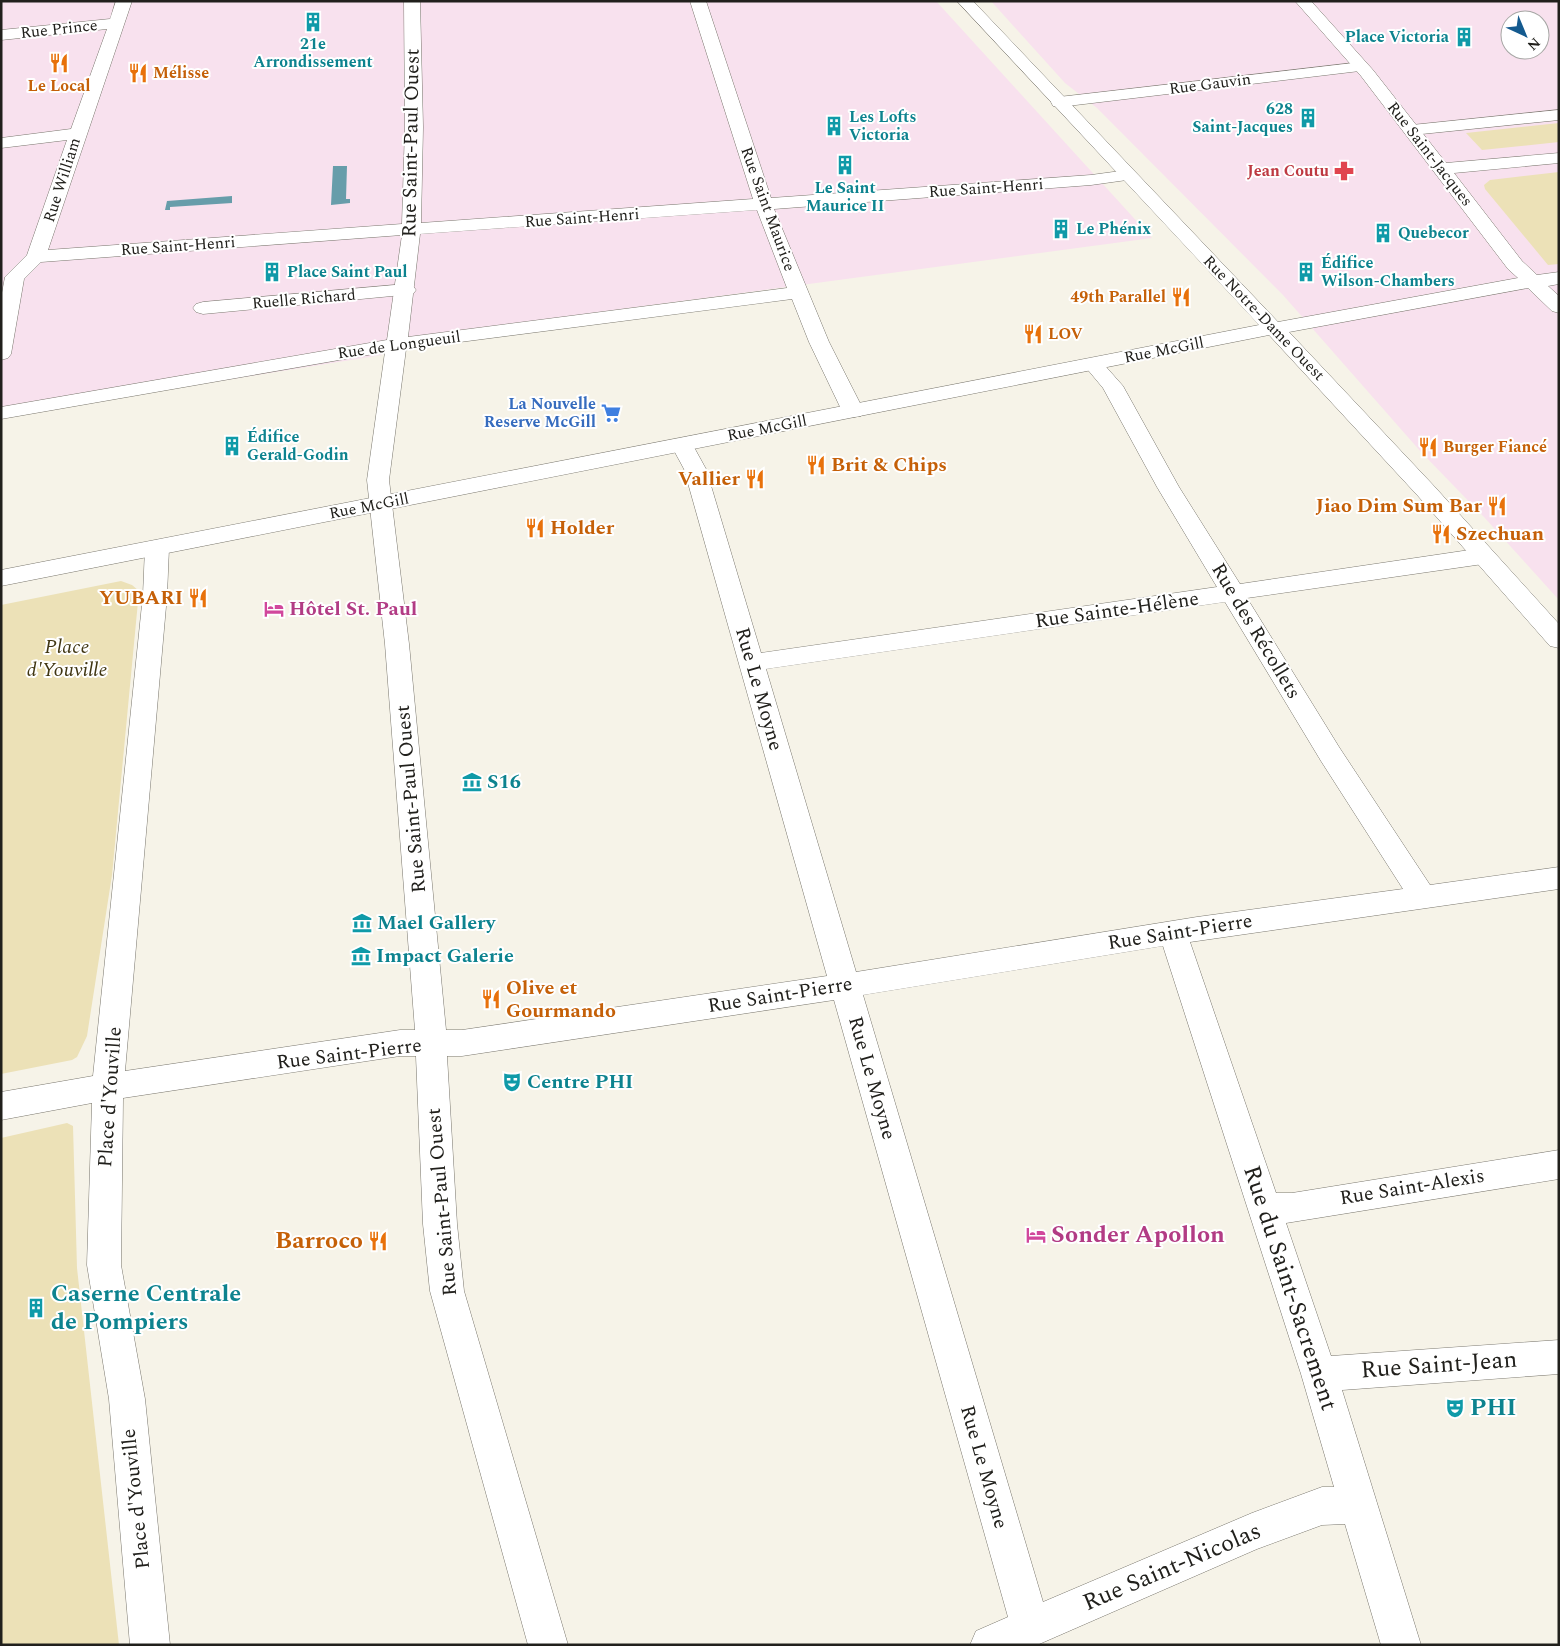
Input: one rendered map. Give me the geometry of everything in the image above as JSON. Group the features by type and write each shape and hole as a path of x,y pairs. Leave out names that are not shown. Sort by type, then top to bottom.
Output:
{"street":[{"name":"Rue William","path":"1,354 8,278 36,257 124,1"},
{"name":"Rue Saint-Paul Ouest","path":"412,1 412,229 406,290 377,472 397,644 430,1044 440,1224 447,1291 548,1645"},
{"name":"Rue Saint Maurice","path":"698,1 764,204 819,342 853,411"},
{"name":"Rue Notre-Dame Ouest","path":"964,1 1295,349 1400,462 1559,640"},
{"name":"Rue Saint-Jacques","path":"1302,1 1362,67 1443,169 1515,265 1559,307"},
{"name":"Rue Prince","path":"1,35 117,23"},
{"name":"Rue Gauvin","path":"1059,102 1362,67"},
{"path":"1412,130 1559,116"},
{"path":"1,143 77,134"},
{"path":"1443,169 1559,158"},
{"name":"Rue Saint-Henri","path":"36,257 1091,180 1128,175"},
{"name":"Rue McGill","path":"1,578 1273,328 1559,278"},
{"name":"Ruelle Richard","path":"203,308 406,290"},
{"name":"Rue de Longueuil","path":"1,412 398,344 798,292"},
{"name":"Rue des Récollets","path":"1094,364 1112,386 1168,487 1325,746 1422,897"},
{"name":"Rue Le Moyne","path":"682,444 695,469 1031,1627"},
{"name":"Place d'Youville","path":"150,1645 127,1399 104,1264 108,1087 155,595 157,548"},
{"name":"Rue Sainte-Hélène","path":"751,662 1483,556"},
{"name":"Rue Saint-Pierre","path":"1,1106 62,1094 400,1043 462,1042 845,985 1173,933 1559,878"},
{"name":"Rue du Saint-Sacrement","path":"1173,933 1319,1374 1401,1645"},
{"name":"Rue Saint-Alexis","path":"1265,1209 1292,1208 1559,1164"},
{"name":"Rue Saint-Jean","path":"1319,1374 1559,1357"},
{"name":"Rue Saint-Nicolas","path":"990,1645 1234,1540 1305,1512 1322,1506 1358,1504"}],"shaded area":[{"path":"1,1 936,1 1152,238 383,341 382,355 1,416"},
{"path":"991,1 1559,1 1559,600 1484,517 1421,452 1283,295 1097,108 1065,83"}],"green space":[{"path":"1559,123 1559,142 1482,150 1466,133"},
{"path":"1559,172 1559,264 1548,265 1485,189 1484,185 1490,180"},
{"name":"Place d'Youville","path":"121,581 132,585 139,591 112,875 87,1036 77,1057 72,1060 1,1074 1,605"},
{"path":"67,1123 73,1126 77,1268 119,1645 1,1645 1,1138"}],"water":[{"path":"333,166 347,166 346,199 350,199 350,203 331,205"},
{"path":"232,196 232,203 170,207 170,210 165,210 167,201"}],"place":[{"name":"21e Arrondissement","path":"313,22"},
{"name":"Place Victoria","path":"1464,37"},
{"name":"Le Local","path":"59,63"},
{"name":"Mélisse","path":"138,73"},
{"name":"628 Saint-Jacques","path":"1308,118"},
{"name":"Les Lofts Victoria","path":"834,126"},
{"name":"Le Saint Maurice II","path":"845,165"},
{"name":"Jean Coutu","path":"1344,171"},
{"name":"Le Phénix","path":"1061,229"},
{"name":"Quebecor","path":"1383,233"},
{"name":"Place Saint Paul","path":"272,272"},
{"name":"Édifice Wilson-Chambers","path":"1306,272"},
{"name":"49th Parallel","path":"1181,297"},
{"name":"LOV","path":"1033,334"},
{"name":"La Nouvelle Reserve McGill","path":"611,413"},
{"name":"Édifice Gerald-Godin","path":"232,446"},
{"name":"Burger Fiancé","path":"1428,447"},
{"name":"Brit & Chips","path":"816,465"},
{"name":"Vallier","path":"755,479"},
{"name":"Jiao Dim Sum Bar","path":"1497,506"},
{"name":"Holder","path":"535,528"},
{"name":"Szechuan","path":"1441,534"},
{"name":"YUBARI","path":"198,598"},
{"name":"Hôtel St. Paul","path":"274,609"},
{"name":"S16","path":"472,782"},
{"name":"Mael Gallery","path":"362,923"},
{"name":"Impact Galerie","path":"361,956"},
{"name":"Olive et Gourmando","path":"491,999"},
{"name":"Centre PHI","path":"512,1082"},
{"name":"Sonder Apollon","path":"1036,1235"},
{"name":"Barroco","path":"378,1241"},
{"name":"Caserne Centrale de Pompiers","path":"36,1308"},
{"name":"PHI","path":"1455,1408"}]}
